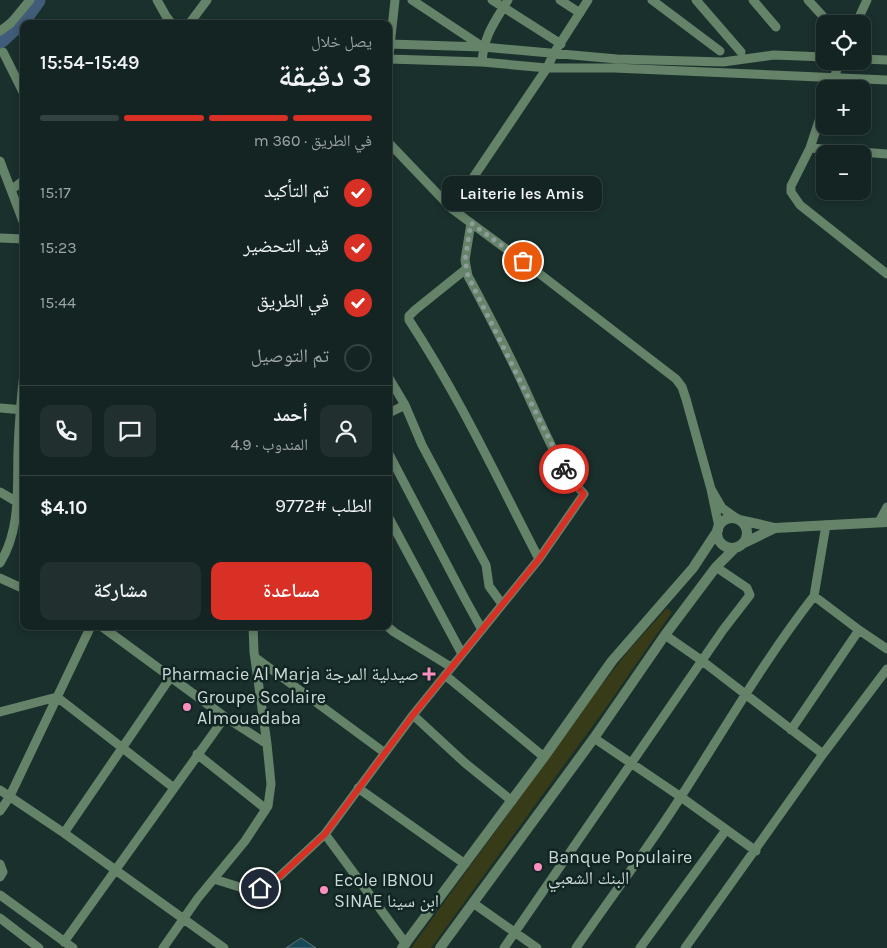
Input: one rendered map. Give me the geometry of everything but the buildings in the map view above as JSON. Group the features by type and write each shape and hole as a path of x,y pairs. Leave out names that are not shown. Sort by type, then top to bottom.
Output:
{"street":[{"path":"0,31 11,23 30,0"},
{"path":"157,0 169,20"},
{"path":"192,20 207,0"},
{"path":"392,22 395,0"},
{"path":"412,0 483,48"},
{"path":"492,0 506,4 562,44"},
{"path":"560,0 580,13"},
{"path":"452,209 547,68 554,53 562,44 588,0"},
{"path":"652,0 720,51"},
{"path":"696,0 741,52"},
{"path":"753,0 776,27"},
{"path":"808,0 822,15"},
{"path":"860,15 867,0"},
{"path":"482,62 487,34 506,4"},
{"path":"0,24 11,23"},
{"path":"392,44 483,48 617,59 723,62 774,55 816,57"},
{"path":"3,52 20,86"},
{"path":"392,59 482,62 547,68 614,68 834,76 887,80"},
{"path":"871,59 887,60"},
{"path":"833,80 836,70"},
{"path":"816,130 810,148 791,186 794,199 887,274"},
{"path":"392,146 452,209 676,379 682,387 686,399 711,489 721,543 730,548 775,528"},
{"path":"810,148 887,154"},
{"path":"0,161 20,214"},
{"path":"11,190 20,183"},
{"path":"214,879 249,890 260,888 280,876 325,834 413,715 481,628 539,559 584,494 568,474 546,435 531,401 468,276 465,260 471,223"},
{"path":"0,238 20,239"},
{"path":"466,269 415,310 409,316 409,320 436,361 539,559"},
{"path":"392,383 406,405 422,445 486,564 489,586 502,604"},
{"path":"392,412 406,405"},
{"path":"0,408 20,410"},
{"path":"0,563 7,552 20,513 17,502 20,447"},
{"path":"392,460 481,628"},
{"path":"440,948 594,738 665,635 716,567 740,545 747,533 746,528 738,519 722,508 711,489"},
{"path":"0,492 17,502"},
{"path":"325,834 404,946 512,801 612,661 693,568 718,528 726,519 738,519 775,528 883,522 887,507"},
{"path":"392,524 462,654"},
{"path":"576,948 681,797 745,694 814,596 826,524"},
{"path":"504,948 701,660 750,595 747,588 716,567"},
{"path":"0,578 20,587"},
{"path":"814,596 887,649"},
{"path":"0,811 9,798 89,630"},
{"path":"106,630 225,717 268,744"},
{"path":"163,948 245,840 266,809 271,794 268,744 258,683 253,630"},
{"path":"392,630 451,667"},
{"path":"791,730 859,630"},
{"path":"665,635 701,660 823,754"},
{"path":"256,658 385,753"},
{"path":"686,948 823,754 887,669"},
{"path":"445,675 544,757"},
{"path":"64,833 170,678"},
{"path":"0,712 57,697"},
{"path":"57,697 174,788"},
{"path":"413,715 465,763 512,801"},
{"path":"64,942 225,717"},
{"path":"594,738 756,851"},
{"path":"197,754 266,809"},
{"path":"358,788 465,864"},
{"path":"0,790 9,798 116,869 224,948"},
{"path":"640,948 726,830"},
{"path":"0,864 3,872 0,877"},
{"path":"0,896 72,948"},
{"path":"473,903 537,948"},
{"path":"0,918 39,948"}],"green space":[{"path":"667,608 672,612 610,702 431,948 411,948 597,691 629,650"}],"waterway":[{"path":"21,20 36,0"},
{"path":"0,39 20,21"}],"way so far":[{"path":"523,261 471,223 465,260 468,276 564,469"}],"place":[{"name":"Laiterie les Amis","path":"523,261"},
{"name":"Pharmacie Al Marja صيدلية المرجة","path":"429,674"},
{"name":"Groupe Scolaire Almouadaba","path":"187,707"},
{"name":"Banque Populaire البنك الشعبي","path":"538,867"},
{"name":"Ecole IBNOU SINAE ابن سينا","path":"324,890"}],"route":[{"path":"260,888 280,876 325,834 413,715 481,628 539,559 584,494 564,469"}]}
